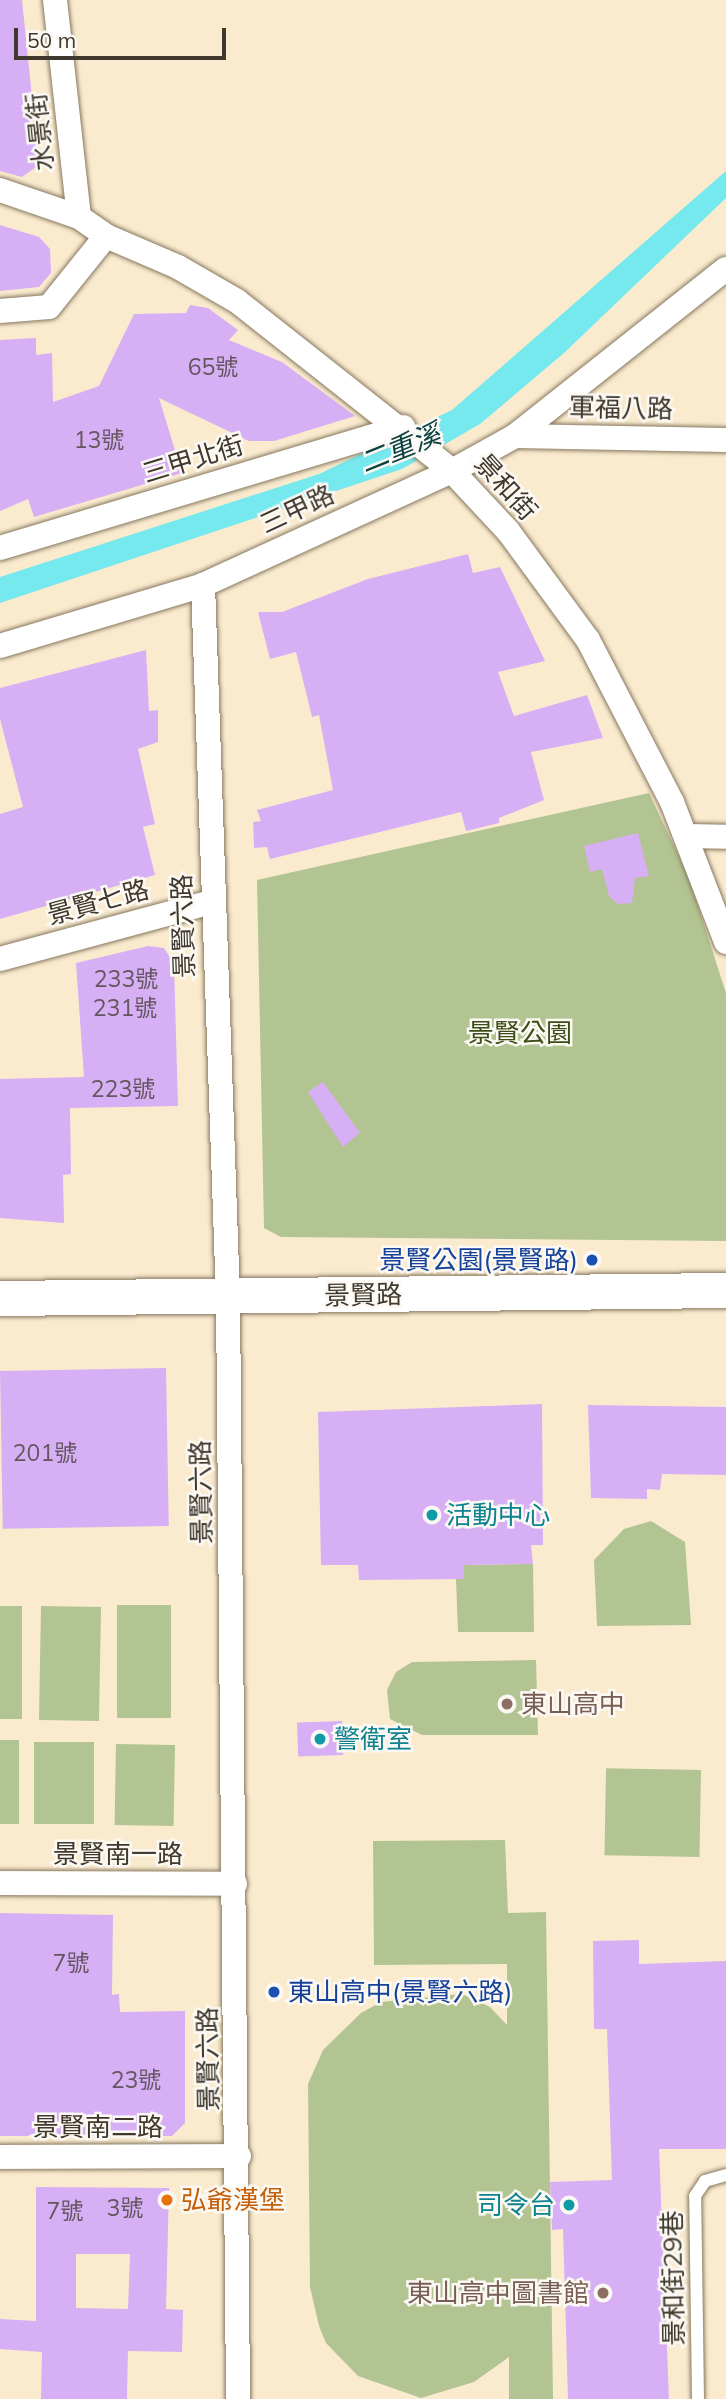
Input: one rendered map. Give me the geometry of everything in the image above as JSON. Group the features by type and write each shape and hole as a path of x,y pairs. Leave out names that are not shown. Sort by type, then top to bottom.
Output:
{"street":[{"name":"水景街","path":"55,0 79,217"},
{"name":"景和街","path":"0,190 79,217 106,236 178,267 237,301 403,428 452,471 508,531 588,640 687,836 726,942"},
{"path":"0,312 49,307 106,236"},
{"name":"三甲路","path":"0,646 203,585 452,471 516,436 726,269"},
{"name":"三甲北街","path":"0,548 403,428"},
{"name":"軍福八路","path":"516,436 726,440"},
{"name":"景賢六路","path":"203,585 211,902 228,1297 239,2156 238,2399"},
{"path":"687,836 726,837"},
{"name":"景賢七路","path":"0,959 211,902"},
{"name":"景賢路","path":"0,1298 726,1290"},
{"name":"景賢南一路","path":"0,1883 235,1884"},
{"name":"景賢南二路","path":"0,2157 239,2156"}],"lane":[{"name":"景和街29巷","path":"698,2399 695,2196 705,2182 726,2175"}],"green space":[{"name":"景賢公園","path":"649,793 689,878 726,993 726,1241 281,1237 264,1228 257,880"},
{"path":"651,1521 685,1542 691,1625 597,1626 594,1560 624,1529"},
{"path":"533,1564 534,1632 458,1632 456,1579 464,1578 464,1565"},
{"path":"117,1605 171,1605 171,1718 117,1718"},
{"path":"0,1606 22,1606 22,1719 0,1719"},
{"path":"41,1606 101,1607 99,1721 39,1720"},
{"path":"536,1660 538,1735 422,1735 390,1719 387,1690 396,1672 412,1662"},
{"path":"0,1740 19,1740 19,1824 0,1824"},
{"path":"34,1742 94,1742 94,1824 34,1824"},
{"path":"116,1744 175,1745 174,1826 115,1825"},
{"path":"606,1768 701,1770 699,1857 604,1855"},
{"path":"505,1840 508,1913 546,1912 553,2399 509,2399 509,2357 474,2382 421,2398 358,2376 326,2343 319,2326 310,2287 308,2084 323,2050 361,2013 381,2002 462,1994 490,2007 507,2025 507,1964 374,1965 373,1841"}],"water":[{"name":"二重溪","path":"726,171 726,198 564,353 480,424 402,469 0,603 0,577 319,474 452,410"}],"building":[{"path":"0,0 22,0 39,165 22,177 0,171"},
{"path":"0,225 39,237 50,249 51,273 39,287 0,291"},
{"path":"190,305 208,308 238,330 229,340 282,362 355,416 274,441 249,441 159,398 182,473 34,517 28,499 0,511 0,340 36,338 36,355 52,353 53,402 99,386 134,314 186,313"},
{"path":"468,554 473,573 500,567 545,661 498,672 514,716 587,695 603,738 531,752 544,800 499,818 499,823 466,831 461,812 270,859 267,847 254,848 253,822 261,821 257,810 333,790 319,715 312,717 296,652 270,659 258,612 282,612 368,579"},
{"path":"146,650 149,711 158,710 158,742 138,749 155,824 143,827 155,875 0,919 0,814 23,807 0,719 0,688"},
{"path":"638,833 649,876 635,878 632,903 618,904 609,896 602,869 590,872 584,846"},
{"path":"148,946 164,948 174,964 178,1106 70,1108 71,1174 63,1175 64,1223 0,1218 0,1079 84,1077 76,963"},
{"path":"323,1082 360,1133 343,1147 308,1092"},
{"path":"166,1368 169,1526 3,1529 0,1371"},
{"name":"活動中心","path":"542,1404 543,1545 531,1545 533,1564 464,1565 464,1579 359,1580 358,1565 321,1565 318,1412"},
{"path":"588,1405 726,1407 726,1475 662,1474 660,1490 647,1489 647,1499 591,1498"},
{"name":"警衛室","path":"342,1721 343,1755 298,1757 297,1723"},
{"path":"0,1913 113,1915 112,1995 119,1994 120,2012 185,2011 185,2123 172,2136 0,2136"},
{"path":"639,1940 639,1964 726,1961 726,2149 659,2149 669,2399 568,2399 563,2229 552,2230 550,2182 612,2180 607,2029 594,2029 593,1941"},
{"path":"36,2187 169,2188 166,2309 183,2310 182,2352 128,2351 127,2399 41,2399 42,2352 0,2349 0,2319 36,2321","holes":["76,2254 130,2254 128,2309 76,2308"]}],"place":[{"name":"景賢公園(景賢路)","path":"592,1260"},
{"name":"活動中心","path":"432,1515"},
{"name":"東山高中","path":"507,1704"},
{"name":"警衛室","path":"320,1739"},
{"name":"東山高中(景賢六路)","path":"274,1992"},
{"name":"弘爺漢堡","path":"167,2200"},
{"name":"司令台","path":"569,2205"},
{"name":"東山高中圖書館","path":"603,2293"}]}
